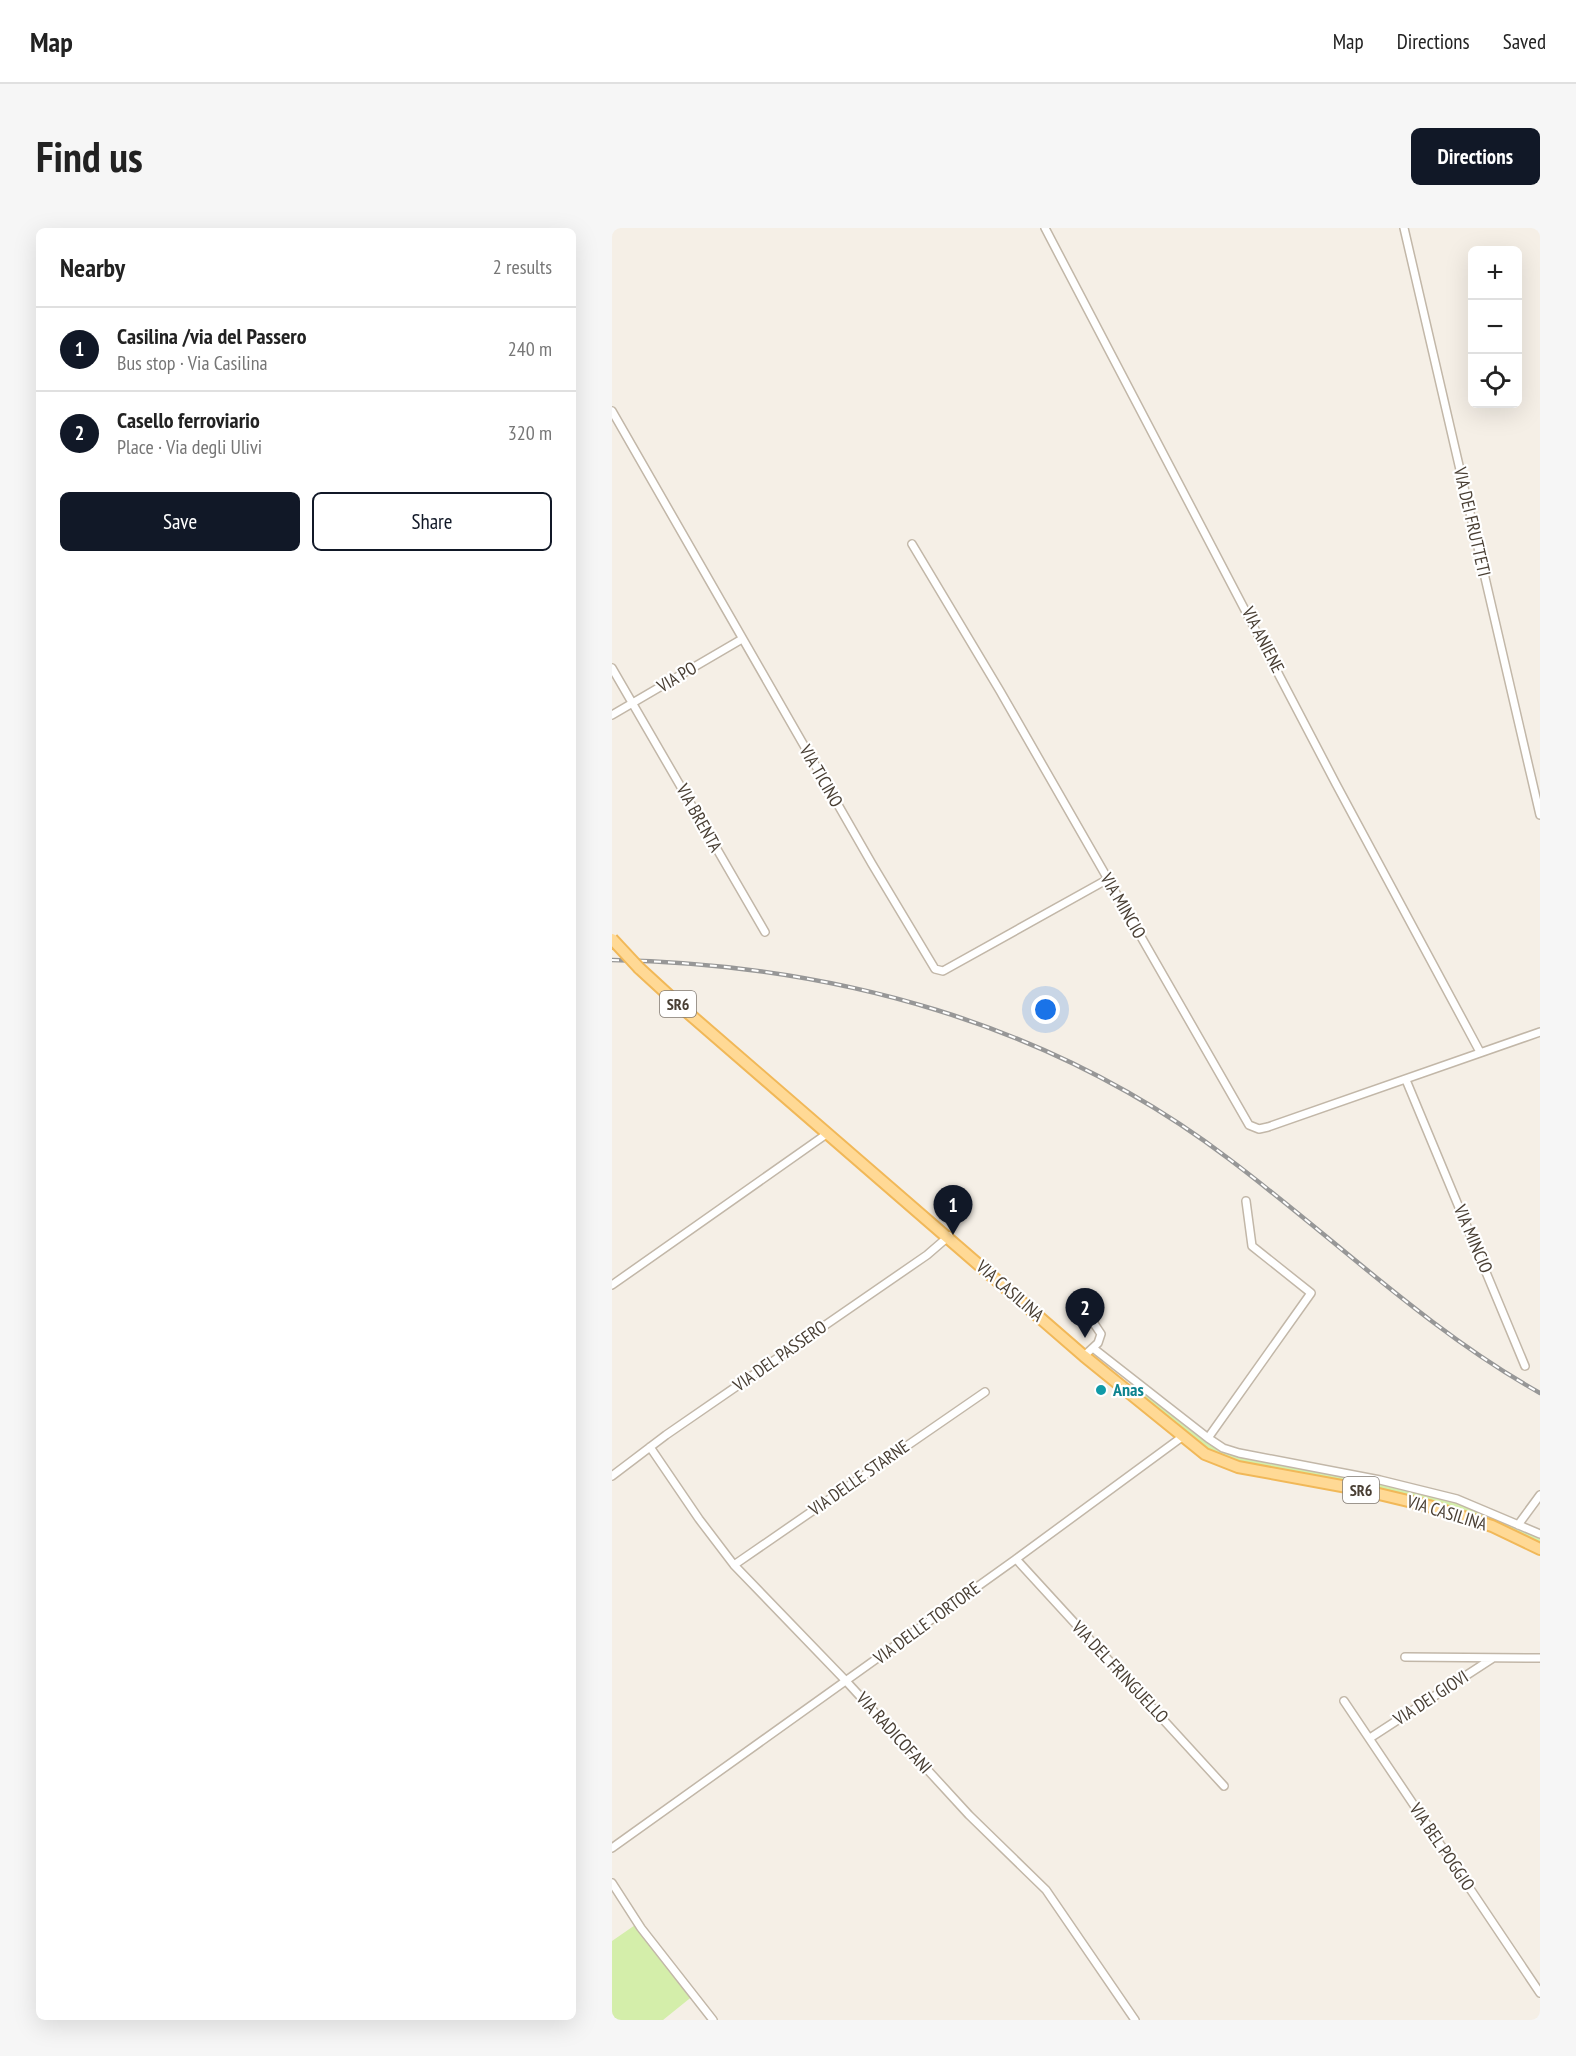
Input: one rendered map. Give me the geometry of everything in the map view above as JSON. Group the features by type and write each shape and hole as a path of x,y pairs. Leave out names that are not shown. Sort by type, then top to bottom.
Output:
{"main road":[{"name":"VIA CASILINA","path":"612,939 639,968 687,1012 949,1236 1089,1352 1182,1437 1209,1456 1233,1465 1358,1489 1429,1506 1492,1527 1540,1549"}],"street":[{"name":"VIA ANIENE","path":"1046,228 1336,784 1480,1052"},
{"name":"VIA DEI FRUTTETI","path":"1404,228 1540,815"},
{"name":"VIA TICINO","path":"612,411 872,864 936,970 943,971 1108,879"},
{"name":"VIA MINCIO","path":"912,544 1000,692 1249,1125 1268,1128 1540,1032"},
{"name":"VIA PO","path":"612,715 742,639"},
{"name":"VIA BRENTA","path":"612,668 765,932"},
{"name":"VIA MINCIO","path":"1406,1080 1525,1366"},
{"path":"612,1285 828,1133"},
{"path":"1208,1438 1311,1293 1252,1246 1246,1201"},
{"name":"VIA DEL PASSERO","path":"612,1476 927,1255 949,1236"},
{"path":"1073,1305 1100,1332 1101,1339 1089,1352 1223,1448 1457,1498 1540,1534"},
{"name":"VIA DELLE STARNE","path":"734,1565 985,1392"},
{"name":"VIA DELLE TORTORE","path":"612,1848 1016,1559 1182,1437"},
{"name":"VIA RADICOFANI","path":"650,1448 734,1565 846,1681 969,1815 1046,1890 1135,2020"},
{"path":"1518,1525 1540,1495"},
{"name":"VIA DEL FRINGUELLO","path":"1016,1559 1224,1786"},
{"path":"1405,1657 1540,1658"},
{"name":"VIA DEI GIOVI","path":"1370,1738 1492,1658"},
{"name":"VIA BEL POGGIO","path":"1344,1701 1540,1994"},
{"path":"612,1883 641,1928 713,2020"}],"green space":[{"path":"1132,1391 1149,1394 1223,1449 1453,1500 1540,1536 1540,1544 1483,1518 1435,1502 1232,1460 1208,1450"},
{"path":"638,1923 694,1995 663,2020 612,2020 612,1941"}],"railway":[{"path":"612,960 695,964 777,974 858,989 937,1010 1014,1037 1088,1071 1160,1112 1229,1159 1419,1311 1498,1368 1540,1393"}],"place":[{"name":"Casilina /via del Passero","path":"953,1235"},
{"name":"Casello ferroviario","path":"1085,1338"},
{"name":"Anas","path":"1101,1390"}]}
